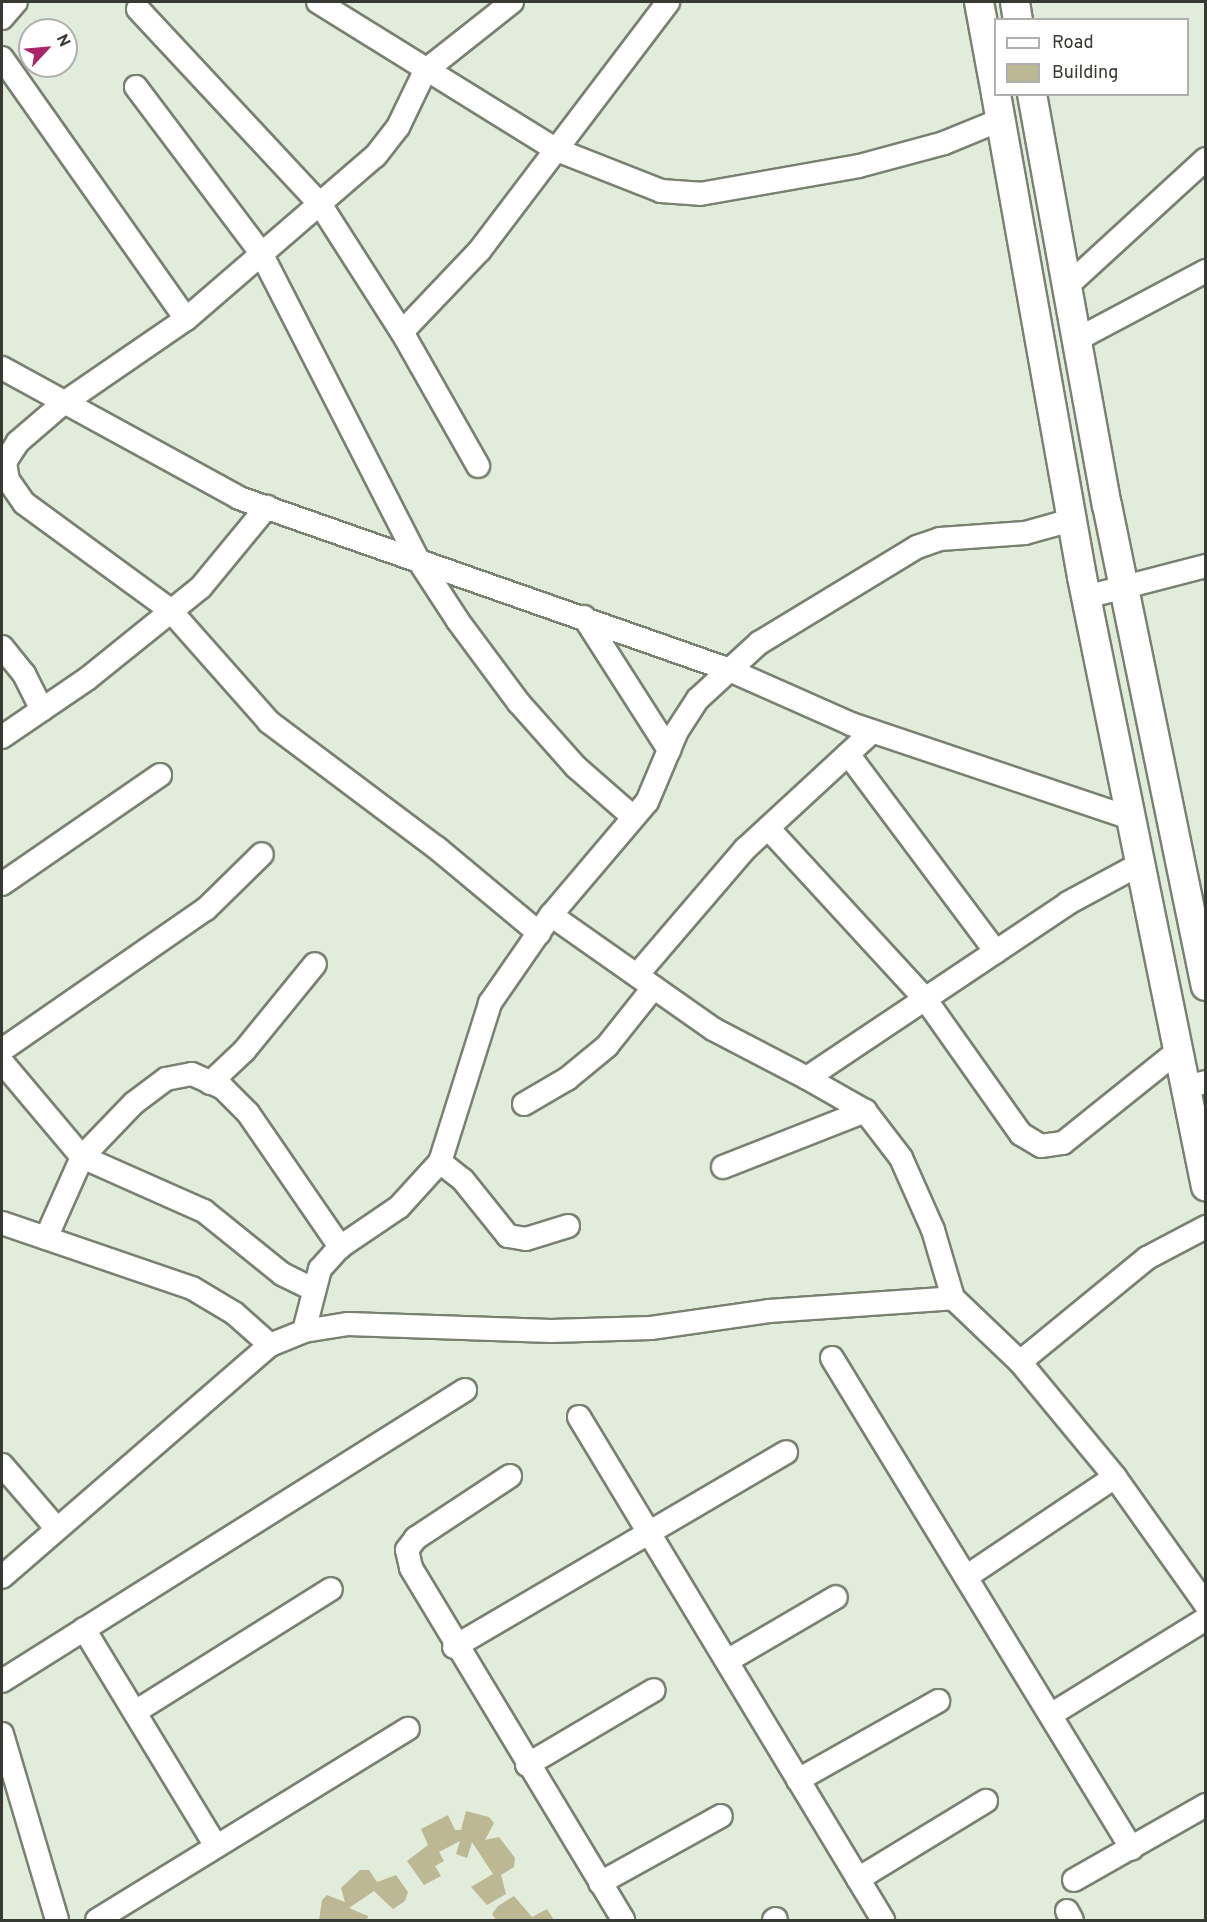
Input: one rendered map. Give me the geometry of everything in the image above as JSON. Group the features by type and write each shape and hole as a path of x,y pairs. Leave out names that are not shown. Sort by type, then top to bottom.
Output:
{"street":[{"path":"2,18 16,2"},
{"path":"318,2 424,71 557,150 661,191 700,194 859,166 944,143 997,103 1086,597 1178,1051 1195,1084 1206,1187"},
{"path":"512,2 424,71 398,127 375,156 186,319 61,405 18,442 5,462 8,480 24,503 170,610 269,722 437,848 545,924 645,981 713,1029 829,1087 865,1111 901,1158 933,1230 953,1298 1020,1362 1115,1477 1206,1605"},
{"path":"402,332 480,250 668,2"},
{"path":"979,2 994,86"},
{"path":"1015,2 1018,18"},
{"path":"138,9 320,204 402,332 478,466"},
{"path":"2,58 186,319"},
{"path":"136,87 261,253 417,558 519,703 576,767 632,816"},
{"path":"1032,96 1065,288 1206,986"},
{"path":"1065,288 1206,159"},
{"path":"1076,340 1206,271"},
{"path":"2,368 61,405 267,507 727,669 872,732 1131,818"},
{"path":"2,737 42,710 208,580 267,507"},
{"path":"304,1331 311,1288 340,1247 399,1207 440,1162 477,1031 545,924 659,783 669,750 698,699 727,669 759,643 917,547 940,539 1025,533 1072,520"},
{"path":"1086,597 1206,566"},
{"path":"584,617 669,750"},
{"path":"2,647 24,674 42,710"},
{"path":"524,1104 567,1079 607,1046 688,910 768,828 872,732"},
{"path":"848,754 996,952"},
{"path":"2,884 160,775"},
{"path":"768,828 926,1000 1020,1134 1041,1146 1063,1143 1178,1051"},
{"path":"2,1050 206,909 262,854"},
{"path":"807,1078 996,952 1140,864"},
{"path":"210,1083 244,1051 315,964"},
{"path":"2,1062 82,1157 204,1211 282,1274 311,1288"},
{"path":"827,1065 829,1087"},
{"path":"46,1238 82,1157 134,1103 166,1079 192,1074 210,1083 248,1113 340,1247"},
{"path":"723,1167 865,1111"},
{"path":"440,1162 463,1180 508,1236 526,1239 568,1226"},
{"path":"2,1223 192,1288 234,1313 270,1345"},
{"path":"1020,1362 1147,1258 1206,1227"},
{"path":"2,1576 270,1345 304,1331 348,1324 551,1331 651,1328 781,1310 953,1298"},
{"path":"832,1358 1052,1714 1132,1849"},
{"path":"2,1681 465,1390"},
{"path":"579,1417 883,1920"},
{"path":"454,1647 786,1452"},
{"path":"2,1465 57,1529"},
{"path":"510,1476 407,1550 411,1568 454,1647 623,1920"},
{"path":"966,1577 1115,1477"},
{"path":"135,1712 331,1589"},
{"path":"727,1661 836,1597"},
{"path":"1052,1714 1206,1619"},
{"path":"84,1629 216,1846"},
{"path":"526,1765 654,1690"},
{"path":"798,1780 939,1701"},
{"path":"97,1920 408,1729"},
{"path":"2,1734 10,1798 57,1920"},
{"path":"858,1879 986,1801"},
{"path":"1074,1880 1206,1805"},
{"path":"600,1883 721,1816"}],"building":[{"path":"466,1811 489,1817 494,1823 485,1840 499,1837 515,1858 514,1867 501,1875 506,1894 487,1905 471,1887 493,1874 472,1842 467,1858 456,1854 460,1841 439,1852 444,1861 435,1866 441,1876 424,1885 407,1861 428,1845 421,1829 448,1815 455,1830 461,1830"},
{"path":"360,1870 369,1870 377,1882 396,1875 408,1892 405,1901 393,1909 374,1891 349,1908 368,1916 367,1920 319,1920 322,1900 327,1895 345,1902 341,1888"},
{"path":"514,1896 532,1917 547,1909 554,1920 496,1920 492,1914 498,1906"}]}
